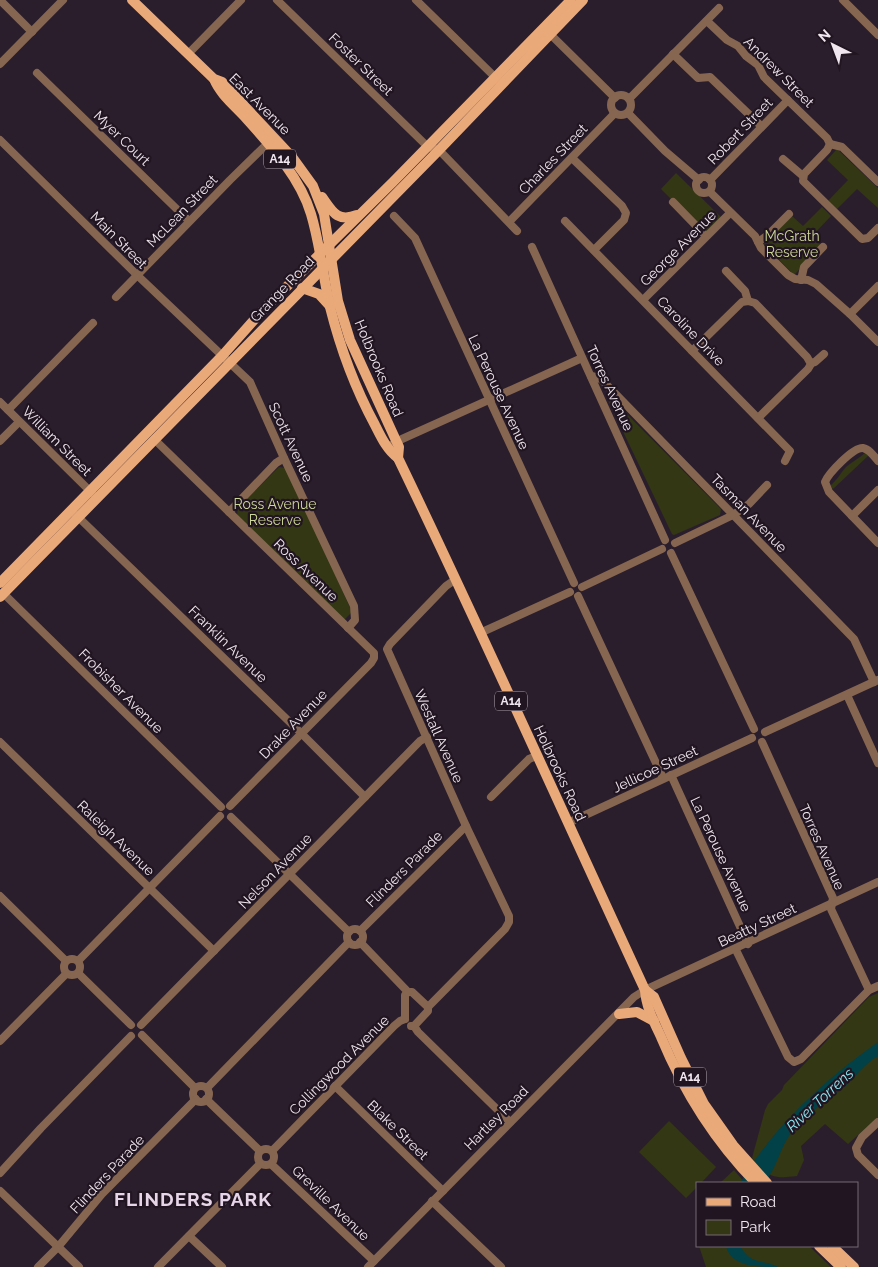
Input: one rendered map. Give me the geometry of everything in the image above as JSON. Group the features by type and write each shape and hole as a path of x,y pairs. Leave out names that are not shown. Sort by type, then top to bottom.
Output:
{"main road":[{"name":"East Avenue","path":"132,0 214,79 222,82 304,171 321,204 328,262"},
{"name":"Grange Road","path":"547,31 571,0"},
{"name":"Grange Road","path":"93,495 154,439 226,359 253,320 547,31 583,0"},
{"name":"East Avenue","path":"214,79 217,87 292,175 304,195 325,249"},
{"name":"Grange Road","path":"1,590 226,359 302,288 439,150 499,80"},
{"path":"313,186 336,216 345,219 360,214"},
{"name":"Holbrooks Road","path":"328,262 330,306 343,349 368,413 392,444 399,447 398,458 646,990 654,998 684,1066 704,1104 755,1182"},
{"name":"Holbrooks Road","path":"328,262 350,340 392,444"},
{"path":"302,288 319,294 330,306"},
{"name":"Holbrooks Road","path":"646,990 646,1001 654,1021 671,1061 696,1109 716,1138 766,1182"},
{"path":"619,1014 637,1012 654,1021"},
{"path":"820,1247 841,1267"},
{"path":"833,1247 854,1267"}],"street":[{"path":"0,0 32,32"},
{"path":"0,64 63,0"},
{"path":"188,54 242,0"},
{"name":"Foster Street","path":"277,0 428,147"},
{"path":"416,0 499,80"},
{"path":"843,0 878,35"},
{"path":"629,99 719,8"},
{"name":"Andrew Street","path":"707,21 758,65 764,77 827,138 830,144"},
{"path":"547,31 615,98"},
{"path":"673,54 698,78 710,77 761,126"},
{"name":"Myer Court","path":"37,72 189,221"},
{"path":"615,98 622,96 629,99"},
{"path":"615,98 612,106 615,113 622,115 628,113 631,106 629,99"},
{"name":"Robert Street","path":"710,180 788,100"},
{"name":"Charles Street","path":"508,222 615,113"},
{"path":"628,113 665,151 699,180"},
{"name":"Main Street","path":"0,140 137,275 226,359"},
{"name":"McLean Street","path":"116,297 267,144"},
{"path":"803,176 827,150 830,144 842,147 878,182"},
{"path":"428,147 439,150 517,231"},
{"path":"572,158 622,206 626,213 624,220 594,250"},
{"path":"782,159 803,176 806,184 862,239 868,238 878,228"},
{"path":"699,180 702,178 710,180 712,186 710,192"},
{"path":"699,180 697,183 698,191 702,193 710,192"},
{"path":"710,192 755,236 761,248 788,275 793,279 810,281 816,284 878,342"},
{"path":"673,202 706,236"},
{"name":"George Avenue","path":"643,300 730,213"},
{"path":"758,242 768,235 789,214"},
{"name":"La Perouse Avenue","path":"394,216 415,238 574,583"},
{"name":"Caroline Drive","path":"565,221 790,451 785,462"},
{"name":"Torres Avenue","path":"532,247 665,540"},
{"path":"801,280 803,268 823,247"},
{"path":"726,271 745,291 748,301"},
{"path":"850,314 878,286"},
{"path":"692,351 741,304 748,301 755,303 811,363"},
{"path":"8,410 93,323"},
{"path":"758,418 808,370 811,363 824,354"},
{"path":"392,444 582,358"},
{"name":"Scott Avenue","path":"226,359 250,382 354,606 355,620 348,628"},
{"name":"Tasman Avenue","path":"591,376 596,376 602,380 854,639 876,681"},
{"name":"William Street","path":"0,402 93,495"},
{"path":"0,442 20,422"},
{"name":"Ross Avenue","path":"154,439 374,653 374,658"},
{"path":"878,461 867,450 858,448 830,473 826,480 829,492 878,543"},
{"path":"229,512 276,463 284,458"},
{"path":"675,543 733,515 749,504 767,485"},
{"path":"852,516 878,490"},
{"name":"Franklin Avenue","path":"75,513 301,733 365,798"},
{"path":"662,549 662,543 665,540 670,539 675,543"},
{"path":"671,553 674,550 675,543"},
{"path":"662,549 665,552 671,553"},
{"path":"582,587 662,549"},
{"path":"671,553 754,729 752,738 756,742 762,742 765,732"},
{"name":"Westall Avenue","path":"428,1007 505,929 509,922 509,916 466,826 387,649 446,586 456,579"},
{"path":"570,592 570,588 574,583 580,584 582,587"},
{"path":"570,592 578,596 583,591 582,587"},
{"name":"Frobisher Avenue","path":"1,590 221,807"},
{"path":"480,633 570,592"},
{"name":"La Perouse Avenue","path":"578,596 748,944"},
{"name":"Drake Avenue","path":"230,806 374,658"},
{"path":"765,732 876,681"},
{"path":"847,695 878,763"},
{"path":"754,729 759,728 765,732"},
{"name":"Nelson Avenue","path":"141,1025 420,741 427,738"},
{"name":"Jellicoe Street","path":"568,823 752,738"},
{"name":"Raleigh Avenue","path":"0,742 214,951"},
{"name":"Torres Avenue","path":"762,742 833,898 831,909 869,990"},
{"path":"491,797 529,760 536,756"},
{"path":"230,806 233,810 231,817 224,819 220,816 218,812 221,807 230,806"},
{"path":"78,961 220,816"},
{"path":"231,817 349,932"},
{"name":"Flinders Parade","path":"360,931 466,826"},
{"name":"Beatty Street","path":"646,990 736,950 878,882"},
{"path":"0,896 66,961"},
{"path":"355,929 360,931 362,936 360,942 356,944 350,942 347,938 349,932 355,929"},
{"path":"207,1088 350,942"},
{"path":"360,942 408,992 412,992 428,1007 428,1011 414,1026"},
{"path":"736,950 788,1057 794,1062 801,1059 869,990 878,986"},
{"path":"72,958 78,961 80,967 78,973 73,976 66,974 63,967 66,961 72,958"},
{"path":"78,973 131,1025"},
{"path":"0,1041 66,974"},
{"name":"Hartley Road","path":"368,1267 634,997 646,990"},
{"name":"Collingwood Avenue","path":"272,1151 394,1026 406,1019 405,995 408,992"},
{"path":"406,1019 408,1024 414,1026 510,1122"},
{"path":"131,1025 136,1023 141,1025 144,1029 142,1036"},
{"path":"131,1025 129,1030 131,1036"},
{"path":"131,1036 137,1038 142,1036"},
{"path":"0,1173 131,1036"},
{"path":"142,1036 195,1088"},
{"path":"195,1088 202,1086 207,1088"},
{"name":"Blake Street","path":"336,1086 442,1191"},
{"path":"195,1088 193,1095 200,1101 206,1099 209,1093 207,1088"},
{"name":"Flinders Parade","path":"38,1267 58,1247 102,1194 196,1099"},
{"path":"206,1099 260,1151"},
{"path":"878,1122 862,1137 856,1148 858,1155 878,1175"},
{"path":"266,1148 272,1151 274,1156 272,1164 267,1166 260,1164 257,1157 260,1151 266,1148"},
{"path":"158,1267 260,1164"},
{"name":"Greville Avenue","path":"272,1164 374,1261"},
{"path":"0,1191 79,1267"},
{"path":"432,1201 501,1267"},
{"path":"190,1236 222,1267"}],"green space":[{"path":"837,149 878,188 878,208 857,189 837,209 828,201 848,180 827,160"},
{"path":"676,173 721,217 705,233 661,189"},
{"name":"McGrath Reserve","path":"822,207 831,216 812,236 822,246 794,275 764,244 792,216 803,226"},
{"path":"609,396 721,509 720,515 674,535 672,534 608,400"},
{"path":"866,452 869,455 833,489 830,486 846,467"},
{"name":"Ross Avenue Reserve","path":"279,467 287,468 352,612 344,620 237,516 238,507"},
{"path":"878,993 878,1117 848,1144 825,1124 801,1146 804,1160 797,1176 777,1177 767,1173 752,1158 768,1104 869,997"},
{"path":"669,1121 716,1167 702,1182 696,1182 696,1188 686,1198 639,1152"},
{"path":"734,1170 744,1182 721,1182"},
{"path":"699,1247 810,1247 831,1267 706,1267"}],"water":[{"name":"River Torrens","path":"878,1042 878,1056 868,1063 844,1087 808,1115 789,1136 772,1172 765,1182 741,1182 753,1162 784,1123 820,1088"},
{"path":"726,1247 741,1247 749,1257 778,1267 754,1266 739,1262 729,1253"}],"district":[{"name":"FLINDERS PARK","path":"193,1199"}]}
